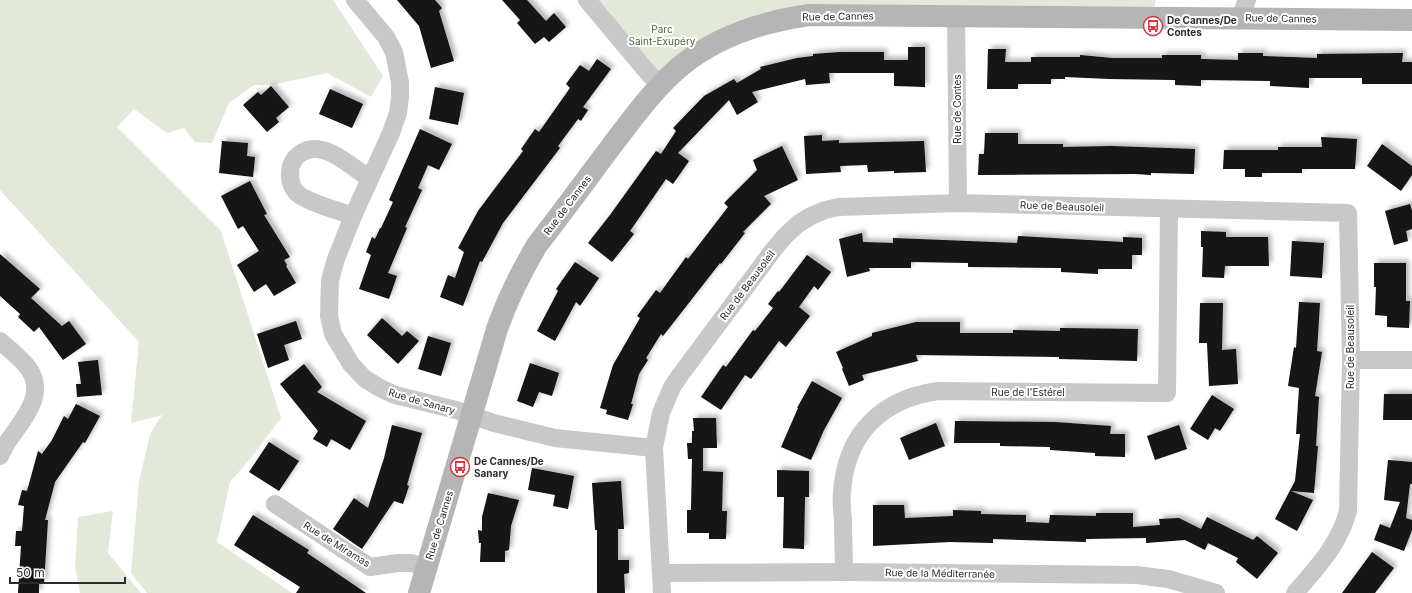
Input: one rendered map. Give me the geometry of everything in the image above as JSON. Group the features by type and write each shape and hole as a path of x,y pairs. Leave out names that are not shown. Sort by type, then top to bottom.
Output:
{"street":[{"name":"Rue de Sanary","path":"355,0 386,37 394,52 400,82 400,98 398,114 391,133 353,216 336,259 330,280 329,316 333,334 351,364 364,378 395,395 456,410 494,423 555,438 654,448"},
{"path":"587,0 649,74 661,85"},
{"name":"Rue de Cannes","path":"419,593 499,322 506,302 523,269 537,245 638,110 681,65 699,53 732,36 771,22 810,15 956,15 1213,19 1243,9 1412,20"},
{"name":"Rue de Contes","path":"956,15 958,203"},
{"path":"353,216 306,199 296,192 291,182 290,173 292,163 298,154 308,149 319,148 329,151 370,179"},
{"name":"Rue de Beausoleil","path":"662,593 654,448 661,413 672,387 774,249 798,224 825,210 839,207 958,203 1348,213 1351,360 1348,511 1344,526 1337,541 1295,593"},
{"name":"Rue de l'Estérel","path":"844,572 842,494 844,475 857,440 878,415 892,405 922,393 938,391 1167,393 1169,209"},
{"path":"0,341 30,370 35,390 34,398 28,413 0,456"},
{"path":"1351,360 1412,360"},
{"name":"Rue de Miramas","path":"275,504 370,567 398,563 412,563 427,568"},
{"name":"Rue de la Méditerranée","path":"662,573 844,572 1137,575 1168,579 1216,593"}],"green space":[{"path":"0,0 333,0 383,76 371,97 327,73 272,85 254,85 229,103 212,143 195,142 184,128 167,133 134,109 117,127 221,231 281,418 250,459 230,482 217,542 292,593 147,593 131,573 139,482 150,434 162,415 131,423 139,342 0,190"},
{"name":"Parc Saint-Exupéry","path":"587,0 1156,0 1151,18 771,22 661,85"},
{"path":"113,511 108,553 141,593 80,593 75,567 78,517"}],"building":[{"path":"397,0 435,0 442,8 439,11 454,61 431,68 419,26"},
{"path":"502,0 527,0 546,21 554,13 566,27 549,42 544,37 535,44 517,23 520,20"},
{"path":"908,47 925,47 925,87 894,86 894,73 829,73 830,83 806,85 805,79 752,92 758,102 737,115 729,100 678,153 689,161 673,184 666,179 630,231 634,234 612,262 588,243 656,151 661,154 676,131 673,128 704,96 734,79 737,83 761,69 760,67 797,58 813,56 813,54 840,52 884,52 884,60 908,60"},
{"path":"988,49 1006,49 1005,62 1031,62 1031,57 1080,57 1080,55 1112,58 1162,58 1162,55 1201,55 1201,59 1238,60 1238,53 1263,53 1263,56 1317,58 1317,54 1403,53 1402,62 1412,62 1412,84 1362,84 1362,78 1309,78 1309,88 1270,86 1270,81 1201,80 1201,86 1175,85 1175,80 1065,77 1065,79 1051,79 1051,84 1018,84 1018,89 987,89"},
{"path":"597,59 611,69 583,107 588,110 581,121 578,119 558,146 560,148 503,223 482,262 480,261 463,306 440,297 448,275 455,278 464,252 458,248 478,211 523,151 521,149 535,129 539,132 570,88 566,84 580,65 589,71"},
{"path":"271,86 289,107 276,118 279,122 267,132 243,105 258,92 261,95"},
{"path":"435,87 464,93 458,125 429,119"},
{"path":"330,89 363,104 352,128 319,114"},
{"path":"420,129 452,144 439,170 428,165 418,188 422,190 405,227 407,228 388,273 397,276 389,299 359,289 371,255 366,252 372,237 375,239 393,202 389,200"},
{"path":"985,133 1018,133 1018,144 1063,144 1063,147 1111,146 1195,149 1194,174 978,175 979,154 984,154"},
{"path":"822,135 822,141 839,140 839,143 924,141 926,172 868,172 867,165 840,166 841,172 806,174 804,136"},
{"path":"1321,137 1357,139 1355,169 1302,169 1302,173 1262,173 1262,177 1245,177 1245,169 1223,169 1224,150 1278,150 1278,147 1322,147"},
{"path":"222,141 248,143 247,156 255,157 253,177 219,173"},
{"path":"1382,144 1412,166 1412,175 1401,191 1367,166"},
{"path":"782,146 798,180 764,196 771,204 743,232 745,233 721,264 720,263 663,336 661,334 646,358 648,360 639,374 628,420 606,414 607,410 600,408 613,365 640,318 637,316 656,290 660,293 686,257 688,259 728,207 724,203 757,170 753,160"},
{"path":"250,181 267,214 264,215 290,257 284,260 296,283 274,296 266,284 254,292 237,265 259,251 243,226 238,229 221,196"},
{"path":"1410,204 1412,211 1412,229 1406,231 1408,241 1394,245 1385,211"},
{"path":"1201,231 1226,232 1226,237 1268,237 1269,266 1225,266 1224,278 1202,277 1203,247 1201,247"},
{"path":"862,233 863,242 893,243 893,238 1017,243 1018,236 1123,242 1123,237 1142,238 1142,255 1132,255 1132,269 1098,269 1098,274 1061,272 1061,268 968,267 968,263 911,262 911,268 869,268 870,271 847,277 839,239"},
{"path":"1292,241 1324,243 1322,278 1290,276"},
{"path":"0,254 40,289 31,298 62,326 69,321 86,344 63,360 39,327 34,332 18,317 20,314 0,296"},
{"path":"807,255 831,272 818,290 814,286 799,307 810,316 786,347 779,341 751,379 745,375 721,410 701,397 723,365 726,367 753,330 755,331 773,308 768,304"},
{"path":"575,262 599,278 580,306 576,302 555,341 537,331 558,291 556,289"},
{"path":"1374,263 1406,263 1406,301 1410,301 1409,328 1387,327 1387,316 1375,315 1376,287 1374,287"},
{"path":"1299,302 1320,303 1317,351 1322,352 1315,396 1319,397 1316,446 1318,446 1314,493 1291,491 1313,500 1297,531 1275,519 1295,481 1300,434 1296,434 1299,388 1288,386 1294,347 1296,348"},
{"path":"1200,303 1223,303 1222,350 1236,349 1238,384 1209,386 1207,343 1199,343"},
{"path":"382,318 402,336 407,331 419,341 398,364 367,335"},
{"path":"296,321 302,339 284,345 289,360 268,368 257,334"},
{"path":"916,322 960,322 960,333 1013,333 1013,330 1060,331 1060,328 1138,329 1137,361 1059,359 1059,357 916,355 918,361 862,375 864,380 849,386 836,352 872,336 872,333"},
{"path":"428,336 451,343 441,376 418,369"},
{"path":"98,360 102,395 77,397 76,384 81,384 78,362"},
{"path":"530,363 559,373 552,396 539,392 533,407 517,401"},
{"path":"304,364 322,387 317,392 366,421 350,450 331,439 327,447 313,439 318,431 280,384"},
{"path":"812,381 842,398 824,430 811,460 781,447 797,408"},
{"path":"1384,394 1412,394 1412,420 1383,420"},
{"path":"1212,395 1234,409 1220,431 1215,428 1208,440 1190,429"},
{"path":"76,404 100,416 85,443 83,442 55,482 45,520 48,520 44,583 39,583 39,593 18,593 21,546 15,546 16,531 22,531 24,506 18,505 22,490 27,491 38,451 42,454 52,440 64,416 68,419"},
{"path":"693,418 716,418 717,448 703,448 703,471 723,472 722,511 727,511 726,539 709,539 709,533 687,533 687,510 691,510 692,459 688,459 687,443 692,443 692,431 694,431"},
{"path":"955,421 1055,422 1111,426 1110,434 1125,434 1125,457 1095,456 1095,453 1050,450 1050,447 1000,446 1000,443 954,443"},
{"path":"936,423 945,446 909,460 900,438"},
{"path":"392,425 422,433 403,504 394,501 362,549 333,529 354,498 368,508 384,458"},
{"path":"1179,425 1187,449 1155,460 1147,436"},
{"path":"269,442 299,461 279,491 249,472"},
{"path":"1388,460 1412,462 1412,484 1410,484 1406,518 1412,520 1412,530 1404,551 1374,540 1380,524 1390,528 1400,502 1384,500"},
{"path":"532,468 574,476 568,509 553,506 555,495 528,490"},
{"path":"777,470 809,471 809,497 805,497 804,549 783,548 784,497 777,497"},
{"path":"621,481 624,529 618,529 618,560 629,560 629,573 624,574 625,593 597,593 597,530 595,530 592,483"},
{"path":"488,493 519,500 511,526 509,550 505,551 505,562 480,562 481,543 479,543 478,530 482,531 482,517"},
{"path":"873,505 904,505 905,518 953,516 953,510 981,511 981,514 1026,515 1026,522 1049,523 1050,515 1096,516 1096,513 1133,513 1133,527 1160,525 1159,519 1179,518 1201,529 1207,517 1253,540 1257,536 1278,553 1257,579 1236,562 1238,558 1208,543 1205,550 1185,540 1146,543 1146,538 1086,539 1086,542 993,539 993,543 950,542 873,546"},
{"path":"253,515 309,550 307,553 366,593 296,593 300,587 234,545"},
{"path":"1372,552 1394,568 1375,593 1342,593"}],"place":[{"name":"De Cannes/De Contes","path":"1153,26"},
{"name":"De Cannes/De Sanary","path":"460,467"}]}
